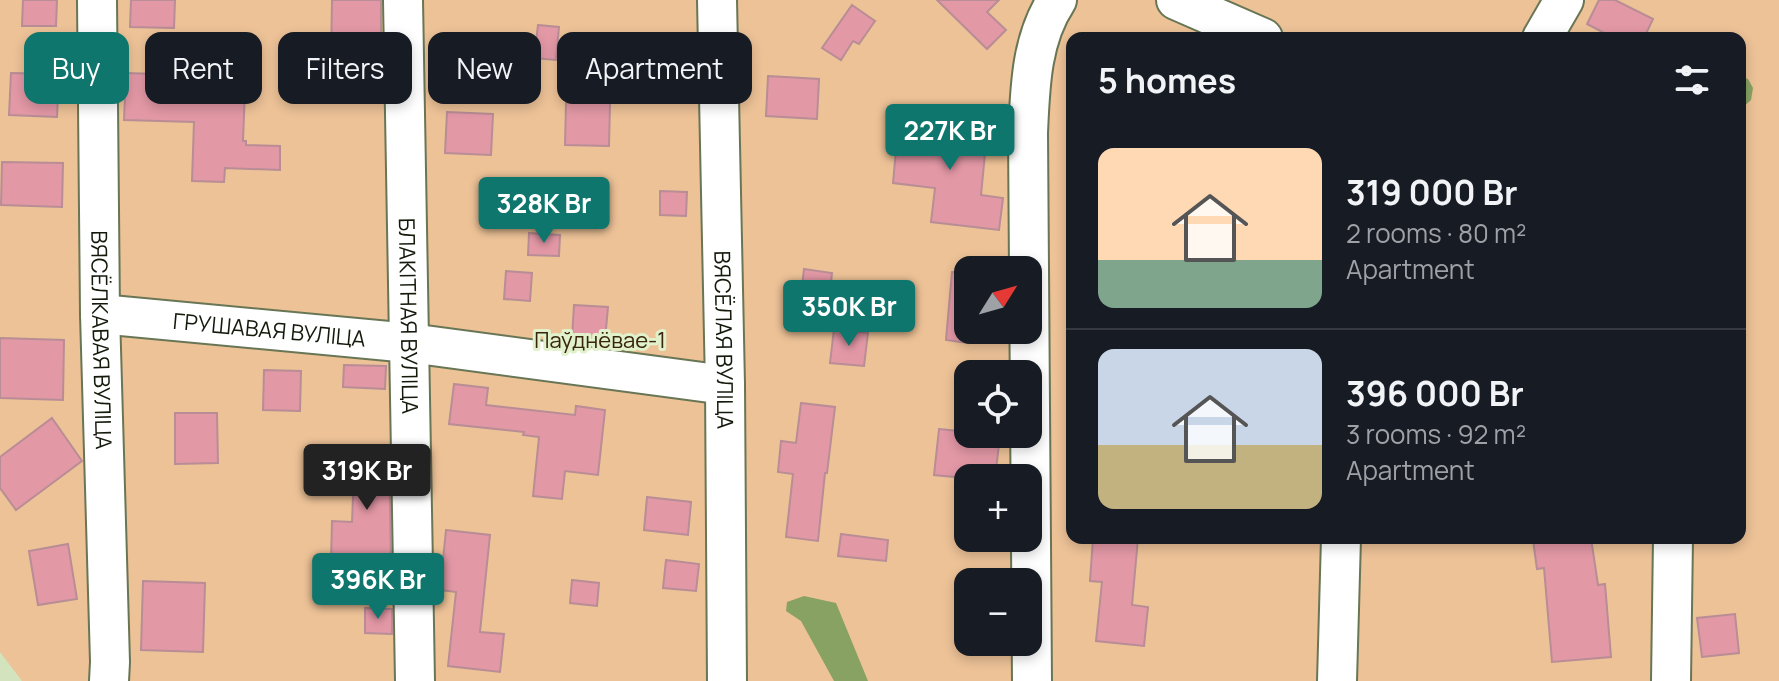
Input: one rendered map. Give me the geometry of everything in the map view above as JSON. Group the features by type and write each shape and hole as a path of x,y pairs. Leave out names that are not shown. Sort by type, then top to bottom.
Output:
{"lane":[{"name":"ВЯСЁЛКАВАЯ ВУЛІЦА","path":"97,0 100,314 109,681"},
{"name":"БЛАКІТНАЯ ВУЛІЦА","path":"403,0 415,681"},
{"name":"ВЯСЁЛАЯ ВУЛІЦА","path":"717,0 727,681"},
{"path":"1032,681 1028,133 1033,63 1040,36 1057,0"},
{"path":"1176,0 1249,32"},
{"path":"1545,32 1564,0"},
{"name":"ГРУШАВАЯ ВУЛІЦА","path":"100,314 410,343 725,385"},
{"path":"1337,681 1341,544"},
{"path":"1671,681 1673,544"}],"green space":[{"name":"Паўднёвае-1","path":"0,0 1779,0 1779,681 22,681 0,652"}],"shaded area":[{"path":"1746,78 1753,88 1751,100 1746,105"},
{"path":"804,596 836,603 868,681 834,681 801,621 786,611 787,602"}],"building":[{"path":"23,0 57,0 56,26 22,26"},
{"path":"131,0 175,0 174,28 130,27"},
{"path":"332,0 381,0 381,32 331,32"},
{"path":"937,0 999,0 987,12 1006,30 987,49"},
{"path":"1599,0 1615,0 1653,19 1647,32 1602,32 1587,24"},
{"path":"852,5 875,21 859,44 853,41 841,60 822,48"},
{"path":"538,25 559,27 556,60 541,59 541,32 537,32"},
{"path":"11,73 24,73 24,104 58,104 57,117 9,115"},
{"path":"129,73 145,74 145,104 244,104 243,141 246,145 280,146 280,170 225,168 224,182 192,181 194,122 124,120 125,104 129,104"},
{"path":"768,76 819,79 817,119 766,116"},
{"path":"566,104 610,104 609,146 565,145"},
{"path":"447,112 493,114 491,155 445,153"},
{"path":"949,119 988,123 981,195 1003,198 999,230 931,222 935,188 893,183 898,128 948,133"},
{"path":"2,162 63,163 62,207 1,205"},
{"path":"660,191 687,192 686,216 660,215"},
{"path":"529,233 560,235 559,256 528,255"},
{"path":"804,269 832,273 827,324 798,320"},
{"path":"506,271 532,273 530,301 504,299"},
{"path":"952,272 954,272 954,341 946,340"},
{"path":"574,305 608,307 605,340 572,338"},
{"path":"834,329 868,333 864,366 830,363"},
{"path":"0,338 64,340 63,400 0,398"},
{"path":"344,365 386,366 385,389 343,387"},
{"path":"264,370 301,371 300,411 263,410"},
{"path":"454,384 488,388 486,405 575,415 576,406 605,410 598,475 565,471 562,499 533,496 539,437 523,435 524,432 449,424"},
{"path":"801,403 835,407 818,541 786,537 793,474 778,472 781,441 796,443"},
{"path":"175,413 217,413 218,463 175,464"},
{"path":"52,418 82,461 16,510 0,488 0,457"},
{"path":"939,429 954,431 954,448 999,448 997,464 954,464 954,477 934,475"},
{"path":"355,446 389,447 391,563 331,561 332,521 352,522"},
{"path":"647,497 691,502 688,535 644,530"},
{"path":"446,530 490,535 480,632 504,634 500,672 448,666 456,592 440,590"},
{"path":"841,534 888,540 886,561 838,556"},
{"path":"68,544 77,599 38,605 29,551"},
{"path":"1093,544 1137,544 1132,605 1148,607 1144,646 1096,641 1102,582 1090,581"},
{"path":"1534,544 1592,544 1598,585 1605,584 1611,657 1552,662 1544,568 1537,569"},
{"path":"666,560 699,564 696,591 663,588"},
{"path":"572,580 599,583 597,606 570,603"},
{"path":"143,581 205,583 203,652 141,650"},
{"path":"365,608 392,609 392,634 365,633"},
{"path":"1735,614 1739,653 1702,657 1697,618"}]}
